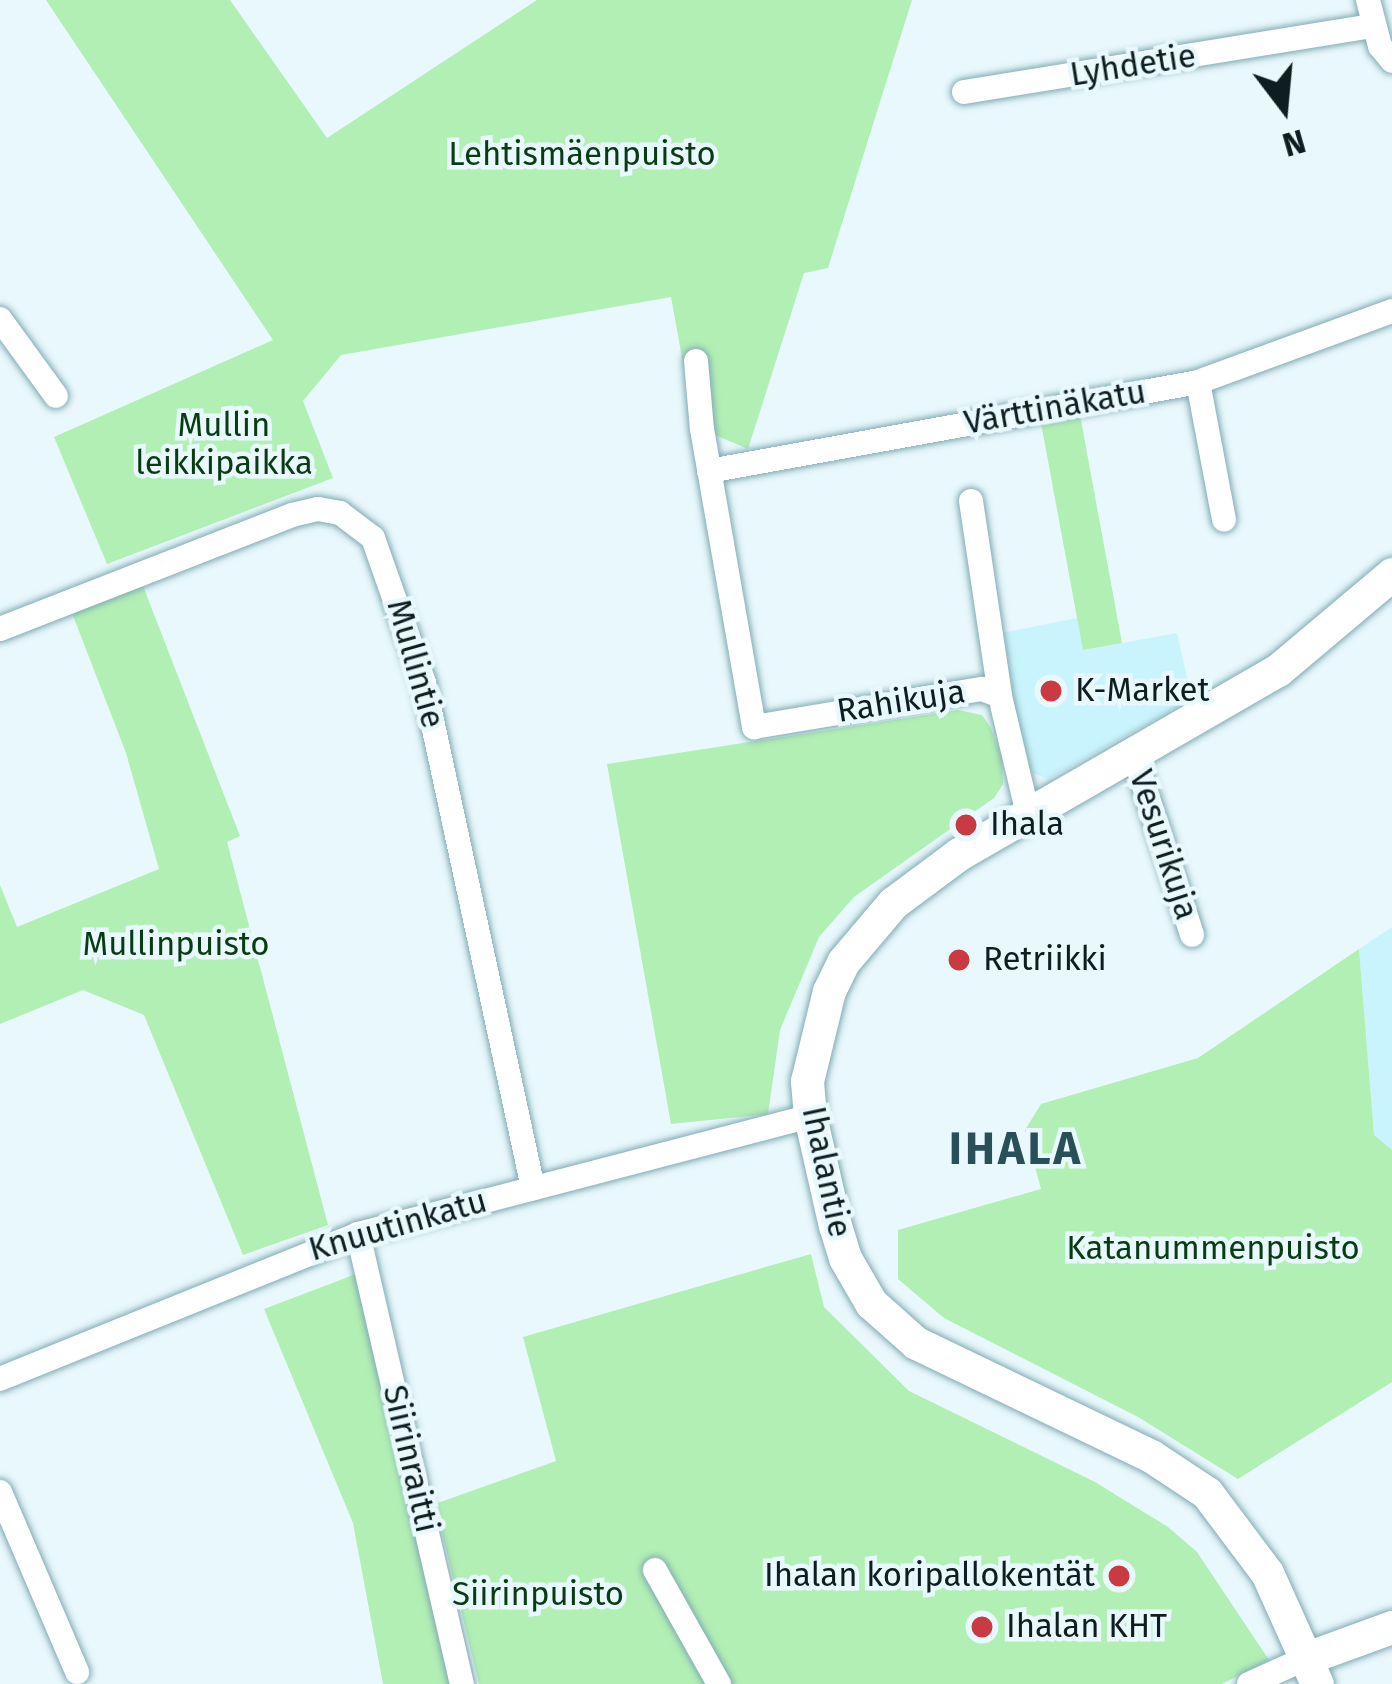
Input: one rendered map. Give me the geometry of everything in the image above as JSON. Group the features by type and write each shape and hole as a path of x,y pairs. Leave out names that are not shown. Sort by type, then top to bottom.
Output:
{"street":[{"path":"1368,0 1373,26 1392,61"},
{"name":"Lyhdetie","path":"964,92 1373,26"},
{"name":"Värttinäkatu","path":"709,471 1198,382 1392,311"},
{"path":"0,320 56,396"},
{"path":"696,361 709,471"},
{"path":"1198,382 1224,520"},
{"name":"Rahikuja","path":"709,471 754,728 982,689 1000,696 1028,814"},
{"path":"971,501 1000,696"},
{"name":"Mullintie","path":"0,629 305,512 340,513 373,538 424,683 532,1188"},
{"name":"Ihalantie","path":"1311,1671 1268,1573 1207,1493 1151,1456 916,1343 871,1303 845,1258 810,1116 810,1054 843,962 874,922 919,882 1278,670 1392,574"},
{"name":"Vesurikuja","path":"1134,755 1192,935"},
{"name":"Knuutinkatu","path":"0,1379 358,1234 810,1116"},
{"name":"Siirinraitti","path":"358,1234 461,1684"},
{"path":"0,1492 77,1672"},
{"path":"655,1570 719,1684"},
{"path":"1249,1684 1311,1671 1392,1627"}],"shaded area":[{"path":"1077,618 1084,650 1177,633 1192,699 1048,779 1030,772 992,635"},
{"path":"1392,927 1392,1150 1374,1136 1359,949"}],"green space":[{"name":"Lehtismäenpuisto","path":"46,0 230,0 327,138 537,0 912,0 828,268 804,273 748,449 715,435 703,367 684,369 671,297 341,355 303,401 333,478 107,564 54,437 273,340"},
{"path":"1080,415 1122,643 1083,650 1041,423"},
{"name":"Mullinpuisto","path":"143,586 240,836 227,842 328,1225 243,1255 144,1015 83,990 0,1024 0,885 17,927 159,869 126,753 72,613"},
{"path":"958,710 982,715 991,728 1002,757 1003,784 994,798 854,897 819,937 780,1030 768,1114 671,1124 607,764"},
{"name":"Katanummenpuisto","path":"1359,949 1374,1135 1392,1150 1392,1382 1238,1479 1138,1417 944,1318 898,1279 898,1230 1041,1189 1025,1130 1041,1104 1198,1058"},
{"path":"811,1254 824,1307 909,1391 1095,1482 1168,1527 1197,1552 1269,1660 1222,1684 479,1684 435,1504 556,1461 523,1337"},
{"name":"Siirinpuisto","path":"356,1274 453,1684 383,1684 353,1523 264,1309"}],"place":[{"name":"K-Market","path":"1051,691"},
{"name":"Ihala","path":"966,825"},
{"name":"Retriikki","path":"959,960"},
{"name":"Ihalan koripallokentät","path":"1119,1576"},
{"name":"Ihalan KHT","path":"982,1627"}],"district":[{"name":"IHALA","path":"1016,1150"}],"park label":[{"name":"Mullin leikkipaikka","path":"224,445"}]}
